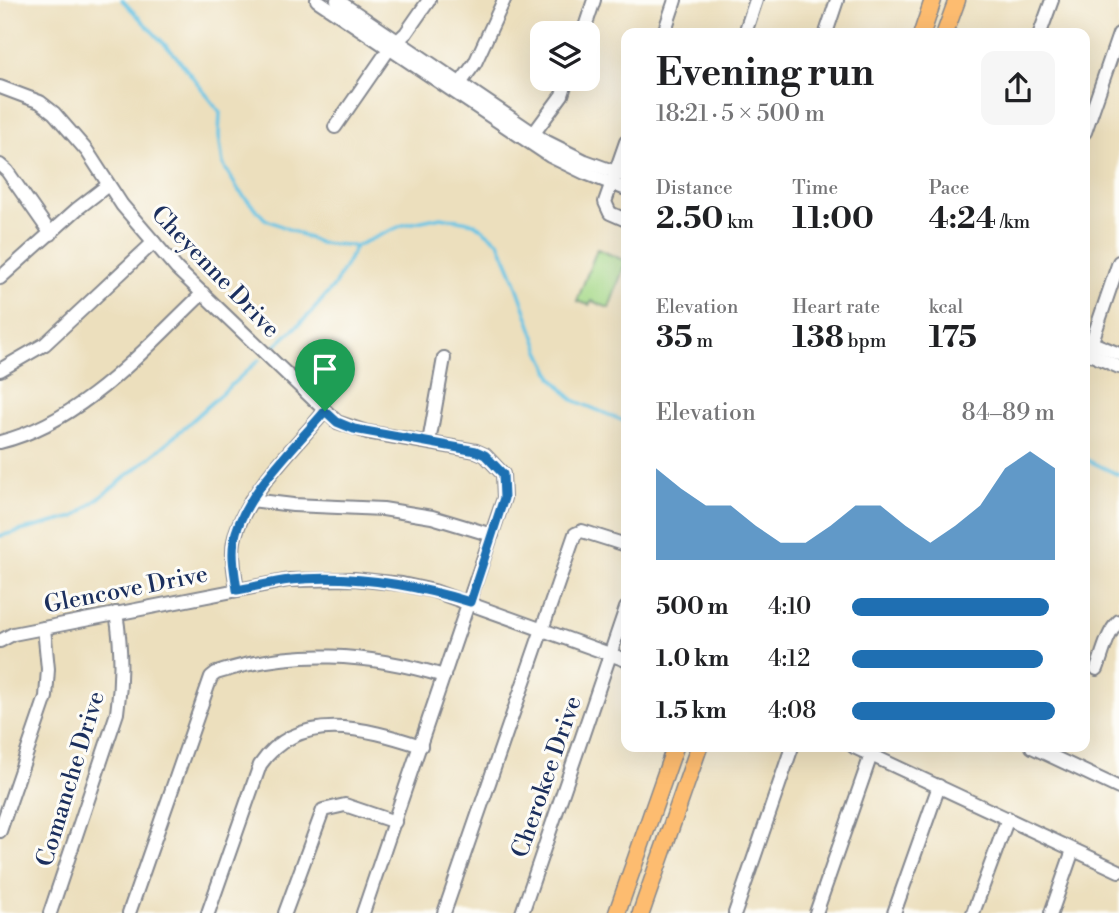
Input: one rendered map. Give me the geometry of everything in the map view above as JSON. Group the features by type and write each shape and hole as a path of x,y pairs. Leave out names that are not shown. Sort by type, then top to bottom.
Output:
{"main road":[{"path":"924,28 933,0"},
{"path":"947,28 957,0"},
{"path":"617,913 673,752"},
{"path":"641,913 697,752"}],"street":[{"path":"317,0 337,3 550,156 618,177"},
{"path":"335,127 393,45 406,33 429,0"},
{"path":"457,88 485,43 504,0"},
{"path":"587,21 594,0"},
{"path":"666,28 675,0"},
{"path":"747,28 756,0"},
{"path":"828,28 837,0"},
{"path":"1042,28 1052,0"},
{"path":"1090,118 1119,34"},
{"name":"Cheyenne Drive","path":"0,87 40,102 54,113 87,151 108,186 177,270 337,422 354,429 476,451 485,455 503,474 504,498 363,913"},
{"path":"457,88 562,150 618,177"},
{"path":"534,133 563,91"},
{"path":"0,165 8,171 51,234"},
{"path":"618,177 605,202 610,213 621,218"},
{"path":"0,278 76,209 108,186"},
{"path":"0,369 45,344 153,242"},
{"path":"1090,339 1119,262"},
{"path":"0,442 38,428 99,388 203,293"},
{"path":"1090,348 1119,354"},
{"path":"1090,349 1119,367"},
{"path":"429,442 444,358"},
{"path":"237,590 233,560 234,540 240,522 251,500 325,411"},
{"path":"251,500 293,505 383,509 432,517 492,535"},
{"path":"444,913 575,534 582,531 621,543"},
{"name":"Glencove Drive","path":"0,641 13,634 289,580 354,579 402,584 470,602 621,658"},
{"name":"Comanche Drive","path":"50,913 117,713 122,680 117,613"},
{"path":"1097,669 1107,640 1119,621"},
{"name":"Cherokee Drive","path":"522,913 621,623"},
{"path":"0,831 46,697 48,669 44,628"},
{"path":"129,913 206,690 211,677 216,673 292,657 333,655 378,660 444,676"},
{"path":"208,913 260,765 269,752 284,739 313,729 338,728 366,731 421,746"},
{"path":"735,913 790,752"},
{"path":"865,752 1119,871"},
{"path":"1043,752 1119,788"},
{"path":"816,913 871,755"},
{"path":"894,913 939,786"},
{"path":"285,913 323,810 345,805 395,822"},
{"path":"973,913 1007,818"},
{"path":"1051,913 1073,850"}],"green space":[{"path":"597,249 621,259 621,275 609,308 592,301 589,305 577,301"}],"waterway":[{"path":"122,0 176,56 220,112 219,135 223,164 239,191 265,219 320,243 356,246 403,225 441,217 474,223 499,242 540,351 553,378 573,400 621,420"},
{"path":"272,349 309,315 334,286 356,246"},
{"path":"0,536 75,517 158,451 259,360"},
{"path":"1090,461 1119,475"}],"route":[{"path":"325,411 337,422 354,429 476,451 485,455 503,474 504,498 470,602 402,584 354,579 289,580 237,590 233,560 234,540 246,507 325,411"}]}
